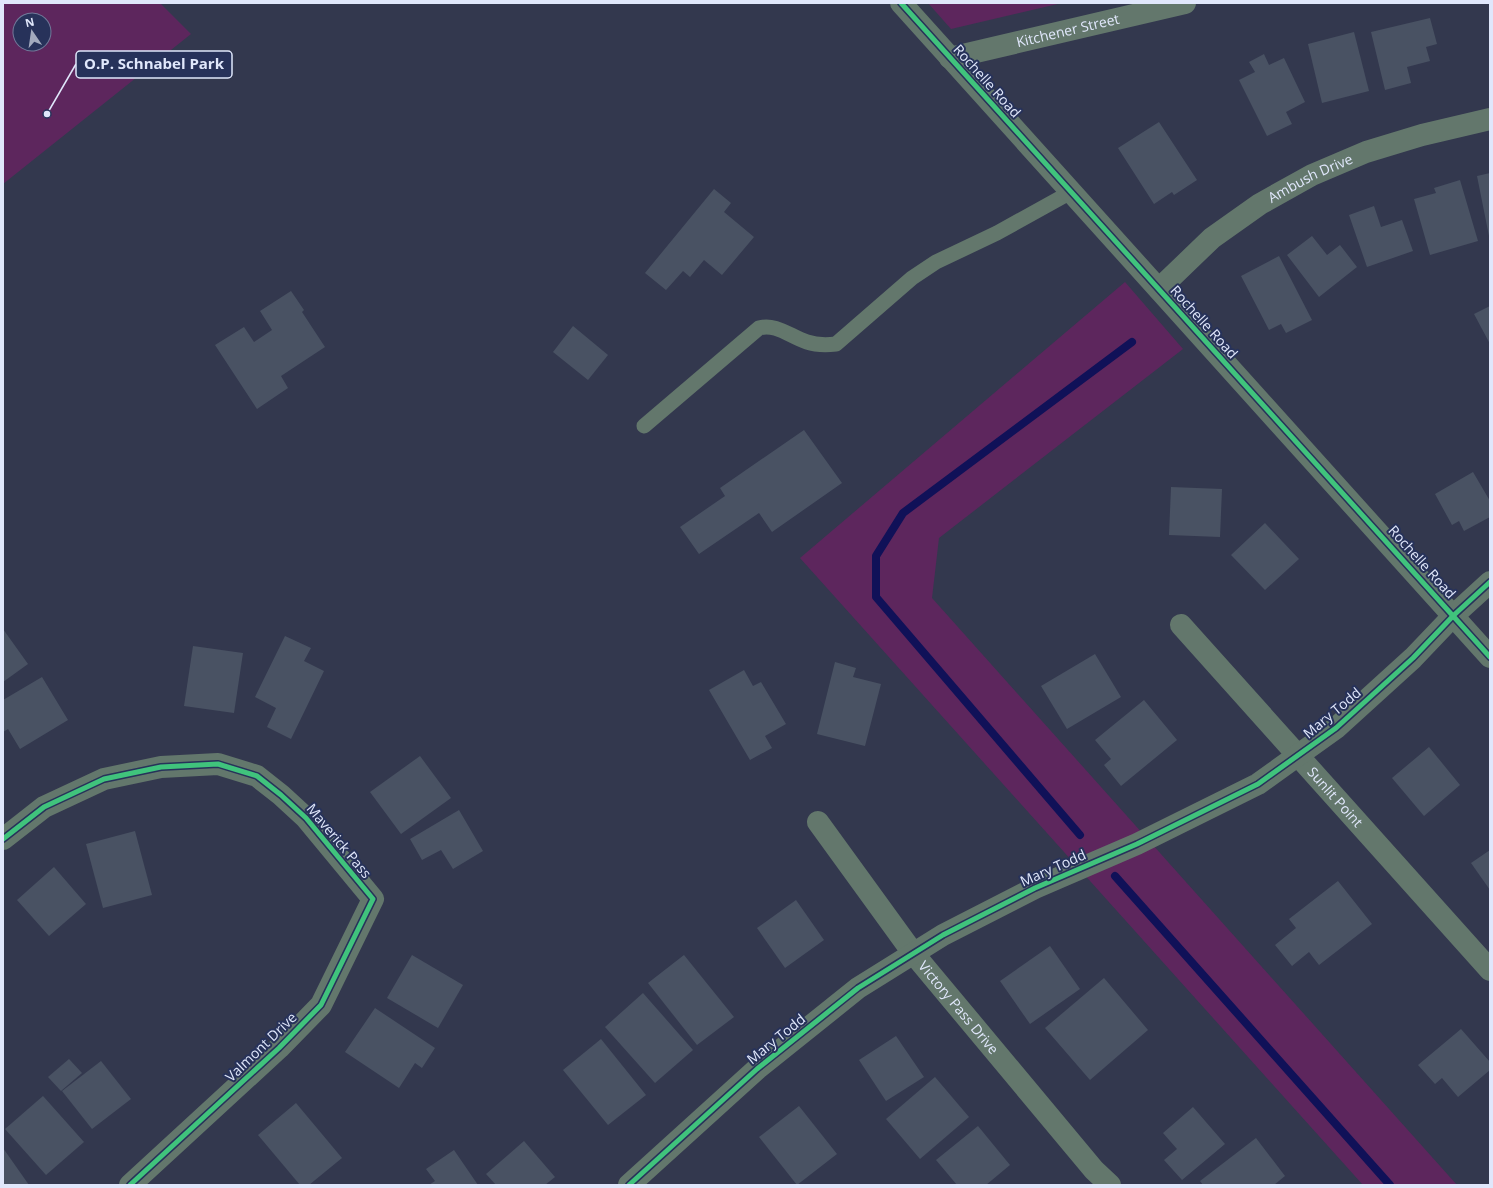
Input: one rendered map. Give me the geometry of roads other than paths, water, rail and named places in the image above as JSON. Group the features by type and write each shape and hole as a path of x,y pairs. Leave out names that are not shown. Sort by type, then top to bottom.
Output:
{"street":[{"name":"Rochelle Road","path":"901,3 1454,615 1490,657"},
{"name":"Kitchener Street","path":"950,58 1185,3"},
{"name":"Ambush Drive","path":"1159,289 1212,238 1260,204 1312,176 1366,152 1422,134 1490,119"},
{"name":"Mary Todd","path":"629,1185 763,1065 858,988 943,935 1035,888 1136,844 1213,807 1258,784 1298,756 1336,728 1408,663 1454,615 1490,582"},
{"name":"Sunlit Point","path":"1181,625 1490,970"},
{"name":"Maverick Pass","path":"6,831 44,807 104,779 161,767 218,764 257,776 282,795 306,818 373,899"},
{"name":"Victory Pass Drive","path":"818,822 913,953 1094,1170 1110,1185"},
{"name":"Valmont Drive","path":"130,1185 279,1048 321,1005 373,899"}],"lane":[{"path":"644,426 759,328 766,326 774,327 808,343 836,344 912,278 936,262 997,233 1071,192"}],"waterway":[{"path":"1080,835 876,597 876,556 903,513 1132,342"},
{"path":"1115,876 1390,1185"}],"place":[{"name":"O.P. Schnabel Park","path":"47,114"}]}
